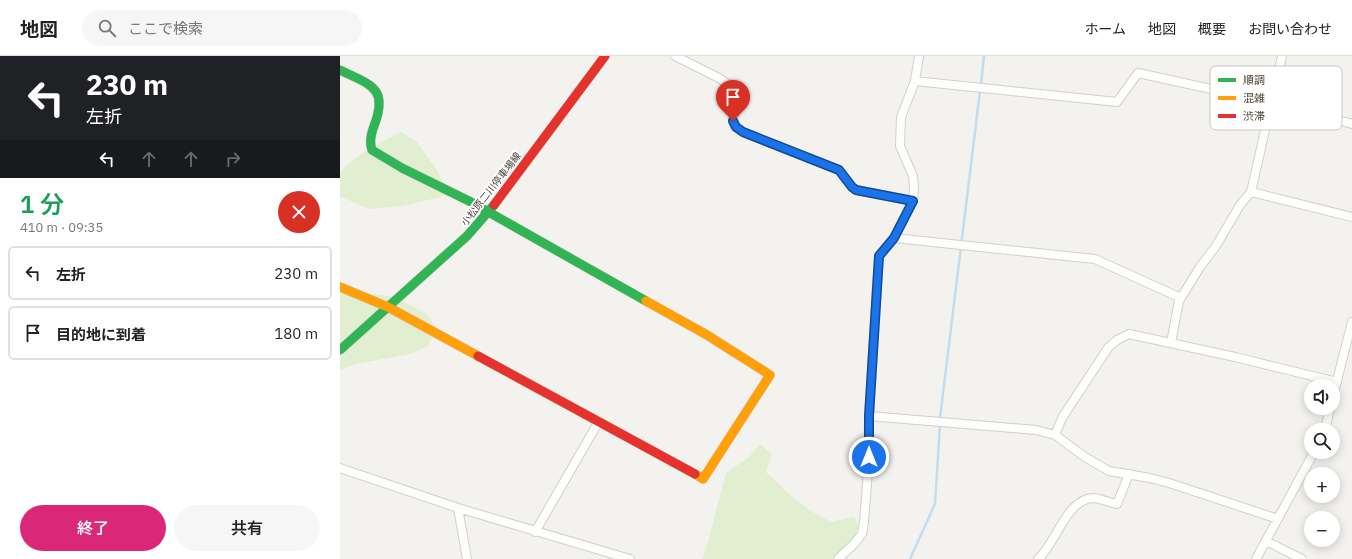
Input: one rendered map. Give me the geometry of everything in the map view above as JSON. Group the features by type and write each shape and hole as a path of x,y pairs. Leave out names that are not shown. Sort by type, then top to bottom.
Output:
{"street":[{"name":"小松原二川停車場線","path":"340,350 467,236 489,212 605,56"},
{"path":"675,56 719,78 735,89 736,98 733,121 736,127 743,132 839,170 856,190 913,201"},
{"path":"838,559 862,534 864,522 879,256 894,238 913,201 913,176 900,146 901,117 915,81 919,56"},
{"path":"1280,66 1282,56"},
{"path":"340,70 376,90 379,95 380,102 377,118 371,136 370,145 372,150 402,168 489,212 707,335 770,374 703,479 599,421 532,387 388,307 340,287"},
{"path":"915,81 1117,102 1138,73 1210,89"},
{"path":"1342,121 1352,124"},
{"path":"1171,343 1179,301 1200,267 1216,246 1240,205 1251,192 1265,130"},
{"path":"1251,192 1352,216"},
{"path":"894,238 1095,259 1181,298"},
{"path":"1338,379 1352,322"},
{"path":"1055,435 1066,412 1108,348 1116,340 1129,334 1324,379"},
{"path":"869,416 1036,430 1055,435 1085,457 1109,471 1169,483 1278,519"},
{"path":"535,532 599,421"},
{"path":"1256,559 1310,459"},
{"path":"340,468 604,555 630,559"},
{"path":"1038,559 1048,549 1068,514 1084,501 1094,498 1118,504 1129,474"},
{"path":"458,508 467,559"},
{"path":"1266,541 1302,559"}],"green space":[{"path":"401,132 417,142 437,170 445,187 444,194 440,197 403,206 368,209 340,196 340,174 344,169 368,150"},
{"path":"349,291 395,297 427,314 436,329 428,346 410,354 356,364 340,370 340,294"},
{"path":"760,444 772,454 766,472 809,510 831,522 854,517 858,529 856,535 849,545 834,559 702,559 726,473 749,457"}],"waterway":[{"path":"981,85 984,56"},
{"path":"940,418 980,91"},
{"path":"910,559 935,504 940,425"}],"traffic: fast":[{"path":"340,70 368,84 378,95 378,113 371,138 372,150 402,168 469,201 646,301"},
{"path":"340,350 467,236 494,205"}],"traffic: slow":[{"path":"340,287 388,307 478,356"},
{"path":"646,301 707,335 770,375 703,479 695,474"}],"traffic: jam":[{"path":"494,205 605,56"},
{"path":"478,356 695,474"}],"route":[{"path":"733,121 736,127 743,132 839,170 856,190 913,201 894,238 879,256 869,416 869,457"}]}
